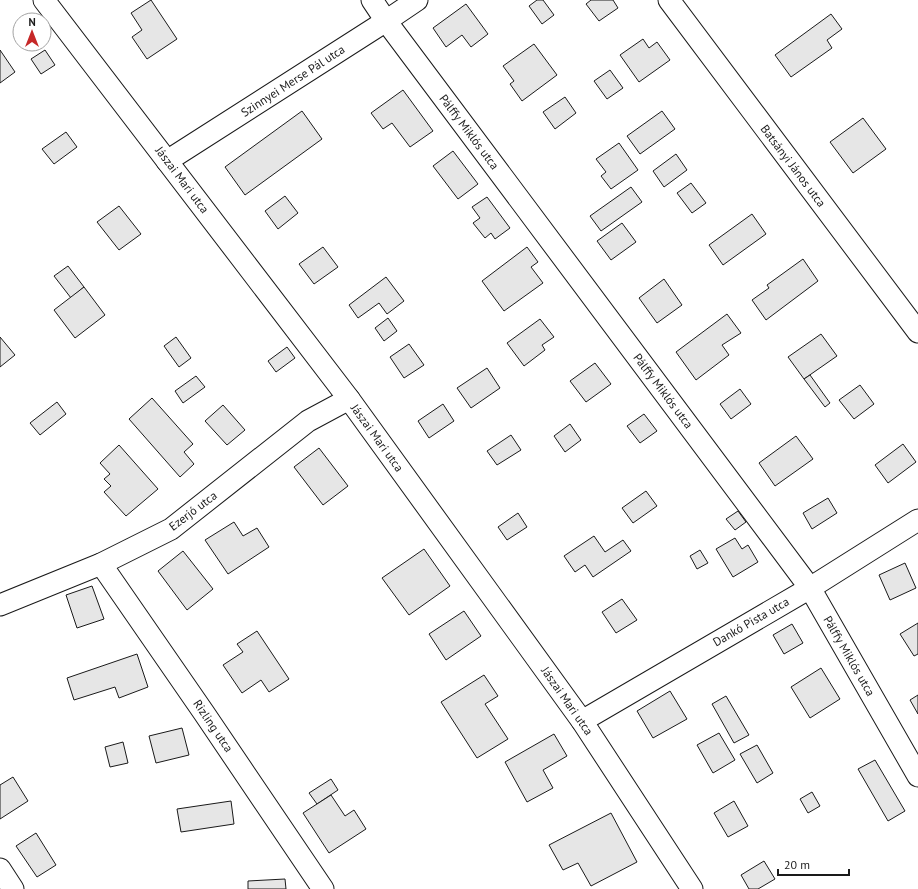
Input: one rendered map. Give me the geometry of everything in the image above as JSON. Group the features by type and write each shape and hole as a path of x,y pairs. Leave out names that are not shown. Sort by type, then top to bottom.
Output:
{"street":[{"name":"Jászai Mari utca","path":"44,0 349,399 582,721 692,889"},
{"name":"Pálffy Miklós utca","path":"372,0 386,21 810,588 918,776"},
{"name":"Szinnyei Merse Pál utca","path":"167,161 417,0"},
{"name":"Batsányi János utca","path":"668,0 918,332"},
{"name":"Ezerjó utca","path":"0,605 101,564 171,529 308,420 349,399"},
{"name":"Dankó Pista utca","path":"582,721 810,588 918,520"},
{"name":"Rizling utca","path":"101,564 204,713 322,889"},
{"path":"0,869 13,889"}],"building":[{"path":"151,0 177,39 147,59 132,37 142,30 131,13"},
{"path":"537,0 543,0 554,15 542,24 529,6"},
{"path":"591,0 613,0 618,8 599,21 586,4"},
{"path":"466,4 488,34 471,47 462,35 446,47 433,28"},
{"path":"831,14 842,29 827,40 832,48 791,77 775,55"},
{"path":"643,39 649,48 657,42 670,60 639,82 620,55"},
{"path":"534,44 557,75 522,101 510,84 514,81 503,66"},
{"path":"0,50 15,72 0,83"},
{"path":"42,52 46,52 55,65 41,74 31,59"},
{"path":"610,70 623,88 607,99 594,81"},
{"path":"403,90 433,131 410,147 392,123 383,129 371,113"},
{"path":"565,97 576,113 555,129 543,112"},
{"path":"302,111 322,139 245,195 225,167"},
{"path":"662,111 675,129 640,154 627,136"},
{"path":"863,118 886,149 853,173 830,142"},
{"path":"66,132 77,147 54,164 42,149"},
{"path":"619,143 638,170 611,189 601,176 606,172 596,159"},
{"path":"453,151 478,184 458,199 433,166"},
{"path":"676,154 687,170 664,187 653,171"},
{"path":"691,183 706,203 692,213 677,193"},
{"path":"631,187 642,202 601,231 590,216"},
{"path":"285,196 298,213 278,229 265,211"},
{"path":"487,197 510,228 495,239 491,233 485,238 473,223 480,218 472,207"},
{"path":"119,206 141,234 119,250 97,222"},
{"path":"752,214 766,234 723,265 709,245"},
{"path":"622,223 636,242 611,260 597,241"},
{"path":"323,247 338,267 314,284 299,264"},
{"path":"527,247 538,262 531,267 543,283 504,311 482,281"},
{"path":"803,259 818,281 766,320 752,300 769,288 767,285"},
{"path":"68,266 84,287 71,298 54,276"},
{"path":"386,277 404,301 387,314 379,303 358,318 349,305"},
{"path":"664,279 682,305 657,323 639,298"},
{"path":"84,287 105,315 75,338 54,310"},
{"path":"727,314 741,333 722,345 729,355 696,380 676,352"},
{"path":"388,318 397,331 384,341 375,328"},
{"path":"540,319 554,337 542,345 545,350 524,366 507,343"},
{"path":"821,334 837,356 804,379 788,357"},
{"path":"0,337 15,355 0,367"},
{"path":"176,337 191,358 179,367 164,346"},
{"path":"409,344 424,365 404,378 390,357"},
{"path":"287,347 295,358 276,372 268,361"},
{"path":"595,363 611,384 586,402 570,381"},
{"path":"487,368 500,388 471,408 457,388"},
{"path":"810,375 830,403 825,407 804,379"},
{"path":"196,376 205,387 183,403 175,391"},
{"path":"860,385 874,404 854,419 839,400"},
{"path":"740,389 751,404 731,419 720,404"},
{"path":"152,398 193,444 184,452 194,464 180,477 129,419"},
{"path":"57,402 66,414 40,435 30,423"},
{"path":"443,404 454,421 429,438 418,421"},
{"path":"223,405 245,430 227,445 205,421"},
{"path":"644,414 657,431 640,443 627,426"},
{"path":"570,424 581,440 565,452 554,436"},
{"path":"511,435 521,450 497,465 487,451"},
{"path":"796,436 813,459 775,486 759,463"},
{"path":"903,444 916,462 888,483 875,465"},
{"path":"119,445 158,489 126,516 104,492 111,486 104,479 110,474 100,463"},
{"path":"319,448 348,486 323,505 294,467"},
{"path":"646,491 657,506 633,523 622,508"},
{"path":"828,498 837,513 812,529 803,513"},
{"path":"738,511 746,522 735,530 726,519"},
{"path":"518,513 527,527 507,540 498,527"},
{"path":"234,522 243,536 257,528 269,547 228,574 205,540"},
{"path":"594,536 605,552 623,540 631,551 593,577 585,565 575,572 564,556"},
{"path":"735,538 742,549 748,545 758,562 733,577 716,549"},
{"path":"424,549 450,586 409,615 382,578"},
{"path":"700,550 708,563 697,569 690,556"},
{"path":"183,551 213,589 187,610 158,571"},
{"path":"905,563 916,588 890,600 879,575"},
{"path":"92,586 104,619 77,628 66,595"},
{"path":"622,599 637,620 616,633 602,612"},
{"path":"464,611 481,636 446,660 429,634"},
{"path":"918,623 918,654 914,656 900,634"},
{"path":"792,624 803,643 784,654 773,635"},
{"path":"257,631 289,679 269,692 261,680 242,693 223,665 243,652 237,644"},
{"path":"137,654 148,687 119,698 115,687 74,700 67,678"},
{"path":"821,668 840,699 810,718 791,687"},
{"path":"484,675 498,696 485,704 508,739 477,758 441,702"},
{"path":"670,691 687,719 653,738 637,711"},
{"path":"918,695 918,714 910,700"},
{"path":"726,696 749,735 734,743 712,704"},
{"path":"182,728 189,755 156,763 149,736"},
{"path":"719,733 735,760 713,773 697,745"},
{"path":"554,734 567,756 543,770 553,788 527,802 505,762"},
{"path":"123,742 128,763 110,767 105,747"},
{"path":"757,745 773,773 757,783 740,754"},
{"path":"875,760 905,811 888,821 858,769"},
{"path":"13,777 28,801 0,819 0,785"},
{"path":"331,779 338,790 317,804 309,793"},
{"path":"812,792 820,806 808,813 800,799"},
{"path":"331,795 345,816 354,810 366,829 329,853 303,813"},
{"path":"231,801 234,824 181,832 177,809"},
{"path":"734,801 748,826 728,837 714,813"},
{"path":"611,813 637,862 591,886 578,863 563,870 549,845"},
{"path":"36,833 56,865 37,877 16,846"},
{"path":"764,861 775,879 758,889 749,889 741,875"},
{"path":"285,879 286,889 248,889 248,881"}]}
